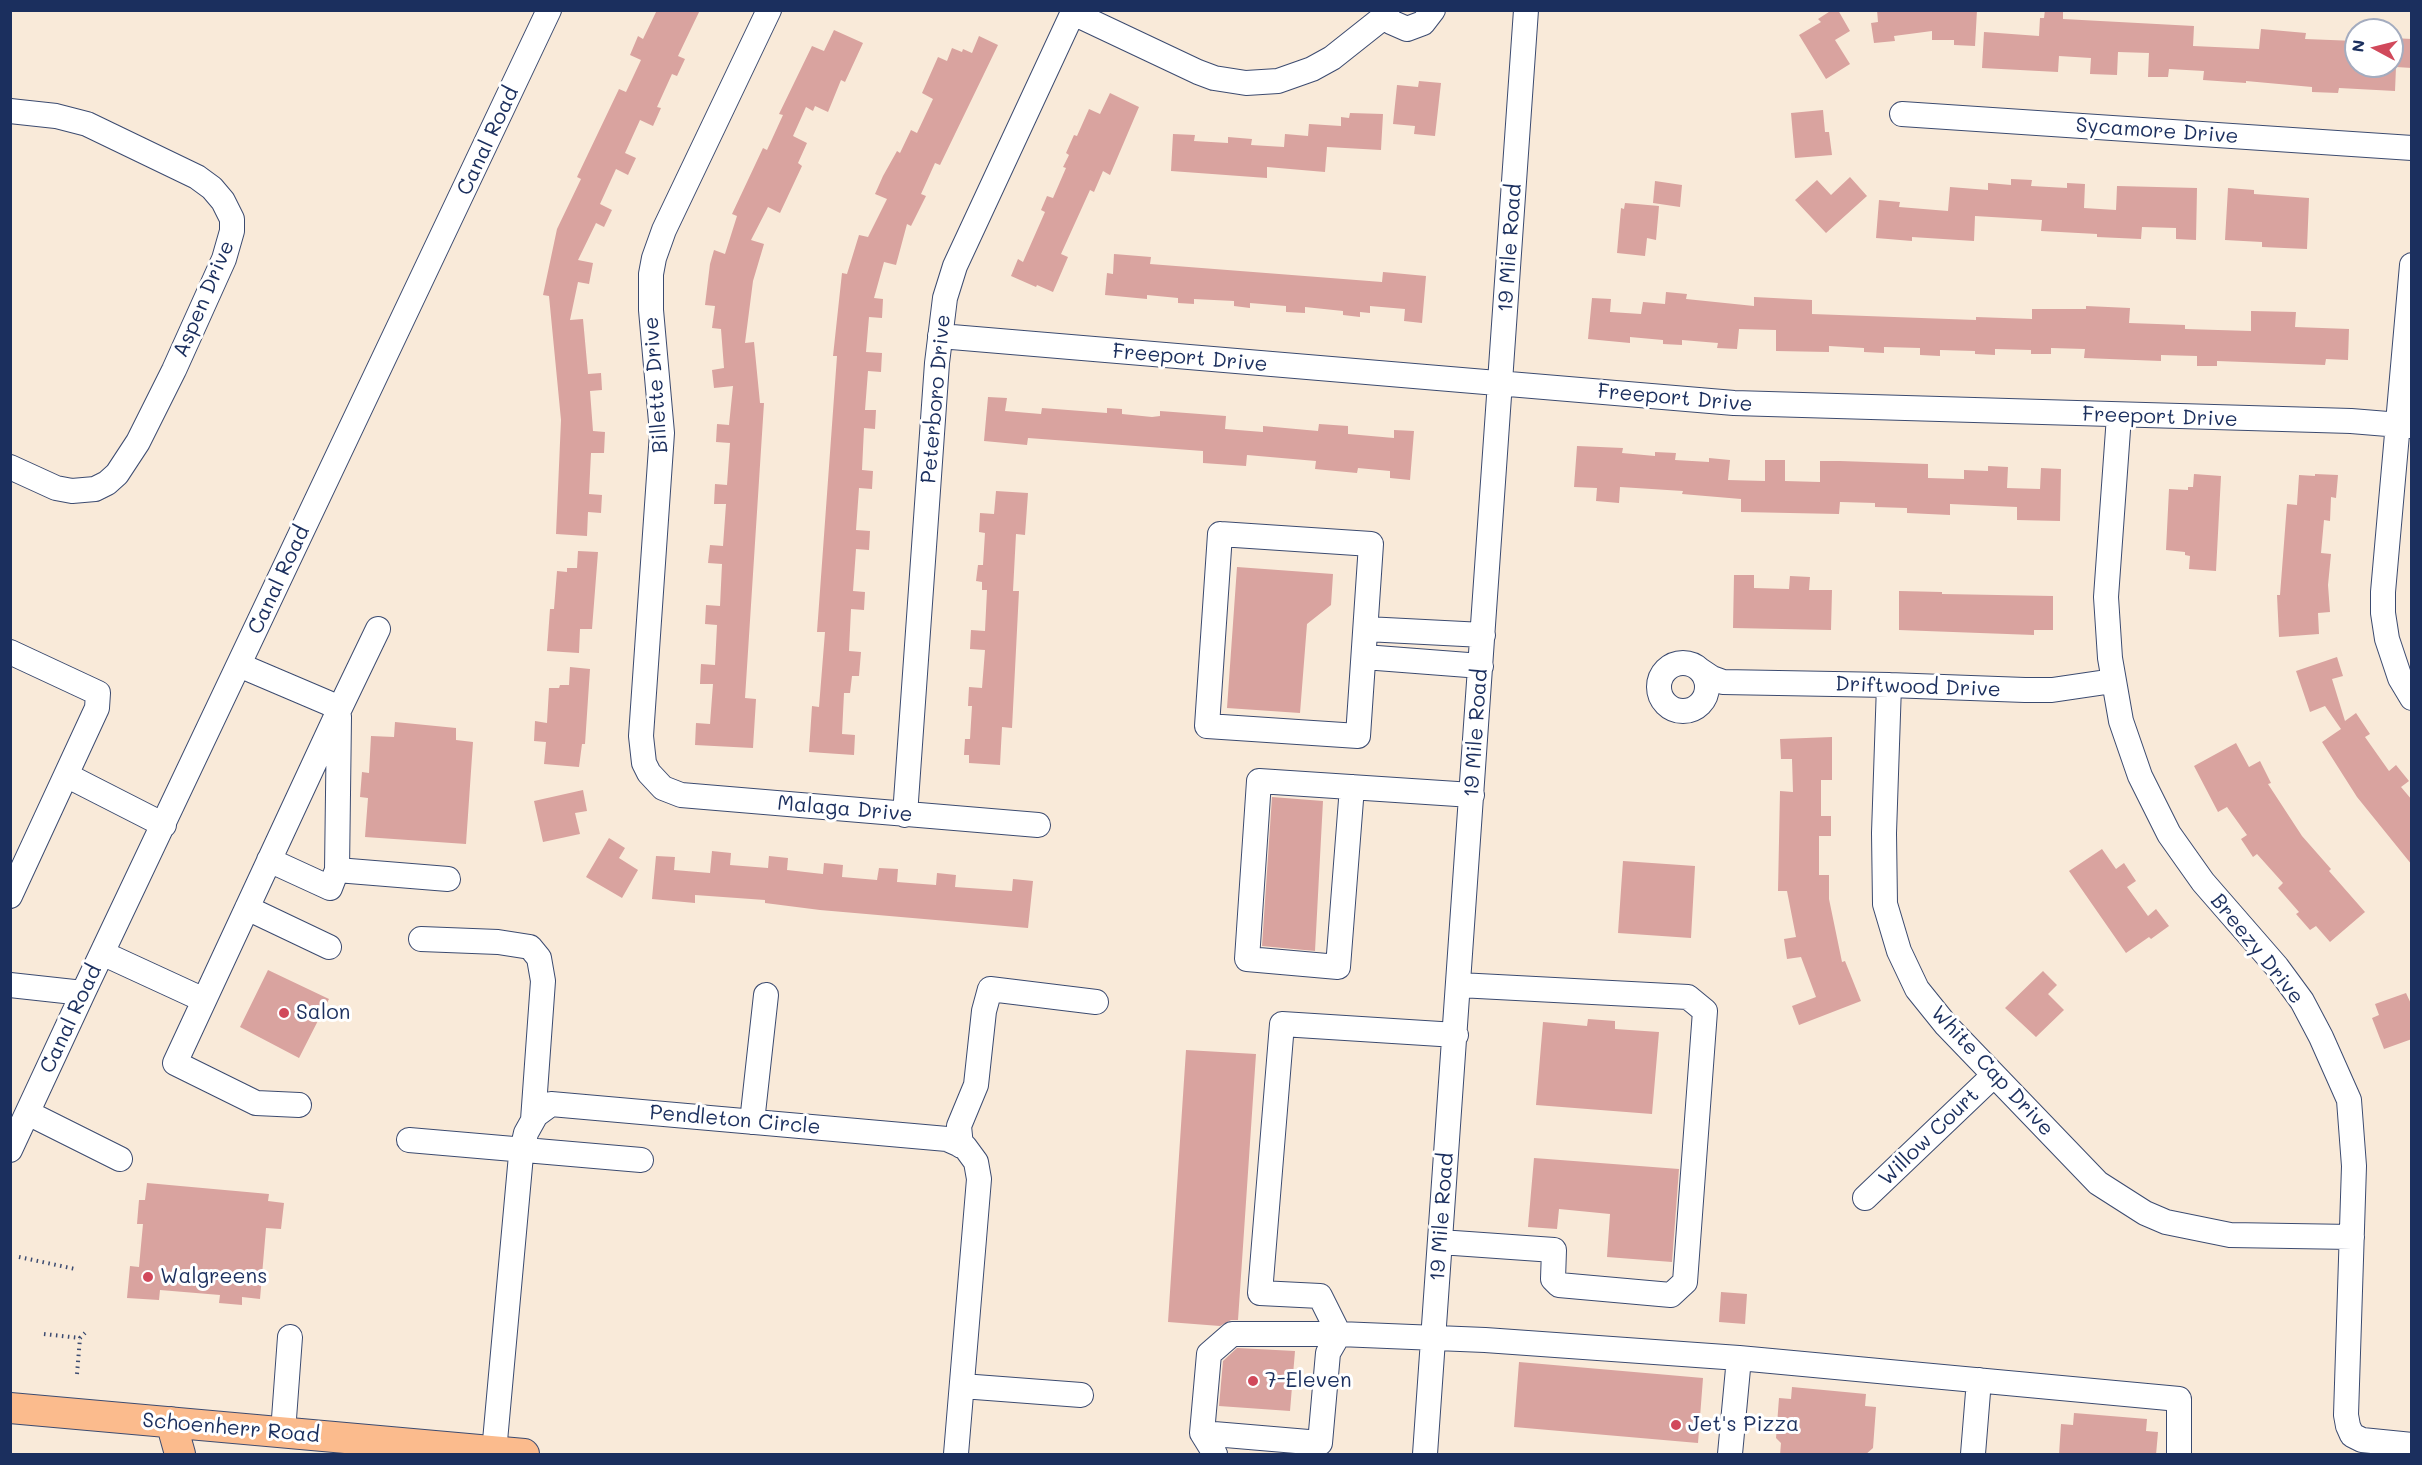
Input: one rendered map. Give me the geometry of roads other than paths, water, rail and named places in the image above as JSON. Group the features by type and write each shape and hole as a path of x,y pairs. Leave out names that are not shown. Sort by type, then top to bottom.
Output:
{"main road":[{"name":"Schoenherr Road","path":"10,1408 524,1455"},
{"path":"171,1422 180,1455"}],"street":[{"name":"Billette Drive","path":"656,781 644,763 641,743 662,433 651,310 651,274 664,230 769,10"},
{"path":"1073,12 1198,72 1214,78 1245,83 1278,81 1312,69 1340,52 1384,13 1391,22 1407,29 1423,23 1433,10"},
{"name":"19 Mile Road","path":"1425,1455 1526,10"},
{"name":"Peterboro Drive","path":"905,815 940,336 945,298 955,266 1073,12"},
{"name":"Canal Road","path":"10,1150 239,665 540,13"},
{"name":"Aspen Drive","path":"10,111 87,123 197,177 217,194 232,219 230,243 224,259 174,370 138,442 117,474 107,483 86,491 72,491 56,488 10,467"},
{"name":"Sycamore Drive","path":"1902,114 2412,148"},
{"path":"2412,265 2405,426 2383,592 2383,613 2392,657 2400,678 2412,698"},
{"name":"Freeport Drive","path":"940,336 1734,403 2351,421 2405,426"},
{"name":"Breezy Drive","path":"2119,416 2106,597 2113,681 2129,745 2150,799 2169,834 2202,882 2277,967 2302,1001 2326,1047 2349,1100 2354,1166 2346,1414 2348,1426 2352,1435 2362,1440 2412,1445"},
{"path":"1220,534 1371,544 1364,657 1358,736 1207,726 1220,534"},
{"path":"299,1105 256,1103 175,1064 339,708 378,629"},
{"path":"1366,629 1483,635"},
{"path":"10,651 98,693 97,708 10,896"},
{"path":"1364,657 1481,666"},
{"name":"Driftwood Drive","path":"1723,682 1691,710 1676,710 1663,700 1660,693 1661,678 1671,666 1687,663 1723,682 2052,690 2113,681"},
{"path":"239,665 339,708"},
{"path":"1700,670 1707,684 1704,700"},
{"name":"White Cap Drive","path":"1889,685 1884,833 1885,904 1899,951 1917,989 1946,1025 2098,1183 2145,1213 2166,1222 2230,1235 2352,1237"},
{"path":"269,860 330,888 337,870 339,708"},
{"path":"66,775 164,825"},
{"path":"1352,787 1338,967 1247,959 1259,780 1472,795"},
{"name":"Malaga Drive","path":"656,781 671,792 688,796 1038,825"},
{"path":"337,870 448,879"},
{"path":"247,908 328,947"},
{"path":"421,939 498,942 530,947 539,958 543,981 533,1120 522,1148 494,1452"},
{"path":"102,953 204,1000"},
{"path":"10,985 83,993"},
{"path":"1440,1242 1554,1250 1553,1279 1559,1285 1671,1296 1685,1282 1705,1011 1688,996 1459,985"},
{"path":"956,1455 979,1179 976,1162 965,1147 961,1146 959,1126 976,1085 984,1011 990,989 1096,1002"},
{"path":"752,1122 766,995"},
{"path":"1339,1334 1320,1296 1260,1293 1282,1024 1456,1035"},
{"name":"Willow Court","path":"1865,1198 1993,1076"},
{"name":"Pendleton Circle","path":"533,1120 551,1104 946,1139 961,1146"},
{"path":"28,1113 120,1159"},
{"path":"409,1140 641,1160"},
{"path":"1215,1455 1202,1433 1209,1354 1232,1334 1433,1337 1739,1358 2179,1398 2179,1455"},
{"path":"1202,1433 1320,1443 1328,1353 1339,1334"},
{"path":"283,1432 290,1337"},
{"path":"1730,1455 1739,1358"},
{"path":"1973,1455 1979,1380"},
{"path":"962,1386 1081,1395"}],"place":[{"name":"Salon","path":"284,1013"},
{"name":"Walgreens","path":"148,1277"},
{"name":"7-Eleven","path":"1253,1381"},
{"name":"Jet's Pizza","path":"1676,1425"}]}
